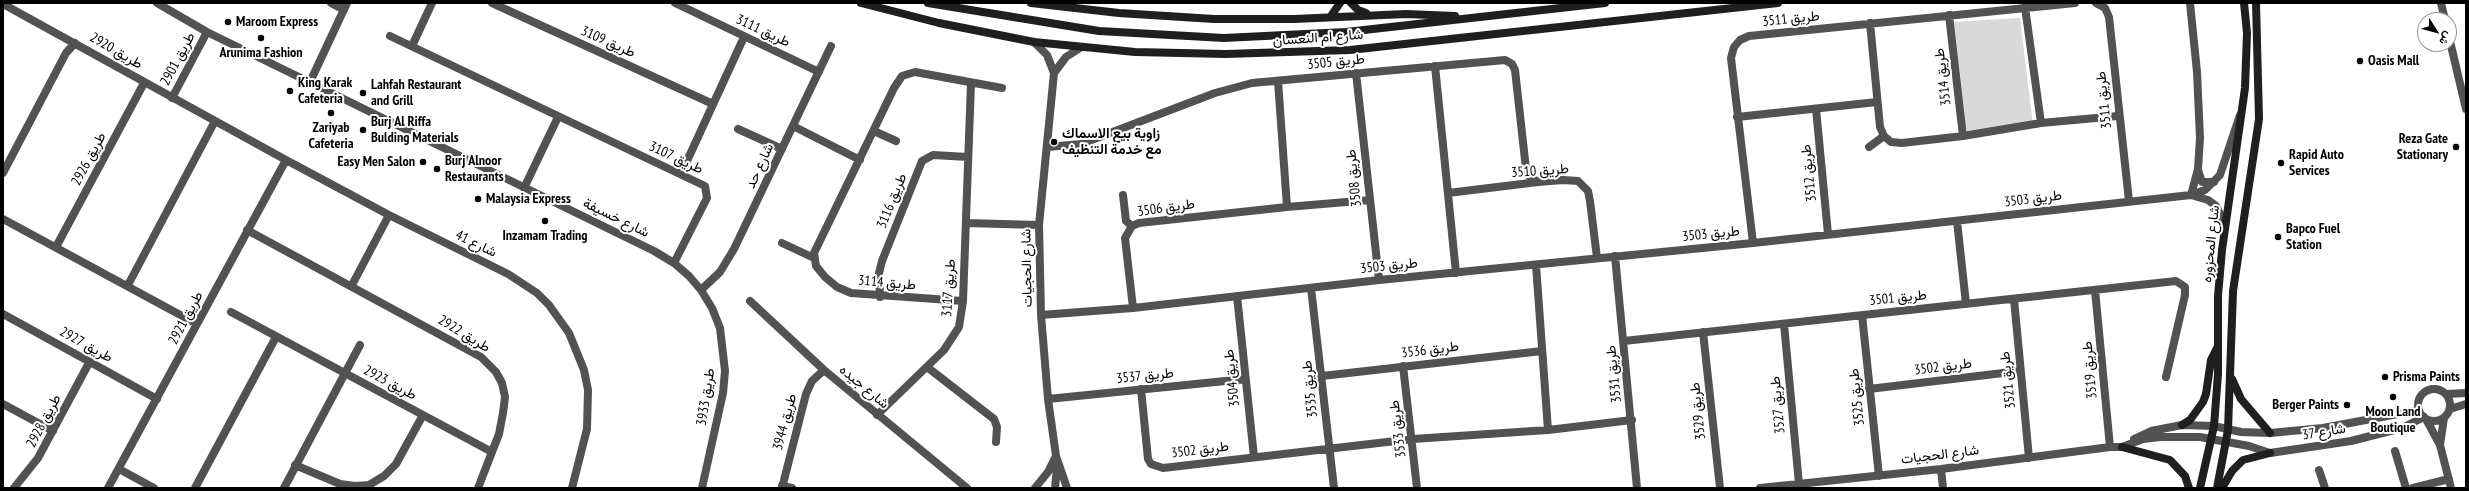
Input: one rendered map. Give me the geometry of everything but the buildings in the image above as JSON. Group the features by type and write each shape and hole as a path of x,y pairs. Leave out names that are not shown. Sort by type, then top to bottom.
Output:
{"main road":[{"name":"شارع ام النعسان","path":"861,3 939,24 1034,42 1080,48 1134,52 1226,54 1295,53 1358,49 1778,3"},
{"name":"شارع ام النعسان","path":"928,3 1086,30 1224,38 1346,32 1605,3"},
{"path":"1031,3 1119,13 1182,18 1286,19 1369,14 1422,14 1470,18"},
{"path":"1331,16 1340,3"},
{"path":"1351,3 1358,10 1369,14"},
{"name":"شارع المحزوره","path":"2200,488 2214,426 2218,347 2218,296 2225,224 2243,110 2247,33 2244,3"},
{"name":"شارع المحزوره","path":"2217,488 2228,430 2233,291 2258,118 2258,3"},
{"path":"2182,425 2190,420 2203,402 2206,394 2211,360 2218,347"},
{"path":"2231,377 2241,399 2270,434"},
{"path":"2122,447 2170,460 2185,476 2188,488"},
{"path":"2222,488 2232,471 2243,460 2270,453"}],"street":[{"name":"طريق 2901","path":"157,3 207,32 310,82"},
{"path":"310,82 346,6 331,3"},
{"path":"412,46 432,3"},
{"name":"طريق 3109","path":"492,3 503,5 713,104"},
{"name":"طريق 3111","path":"675,3 819,72"},
{"name":"طريق 3511","path":"1753,243 1731,58 1734,47 1740,40 1749,36 2075,3"},
{"name":"طريق 3511","path":"2096,3 2105,8 2109,17 2118,116 2129,201"},
{"path":"2190,3 2200,107 2198,169 2191,195"},
{"name":"طريق 2920","path":"3,4 215,121"},
{"path":"2025,7 2041,123"},
{"name":"طريق 3514","path":"1949,15 1963,136"},
{"path":"1870,23 1880,127 1884,136 1891,142 1902,143 1963,136 2041,123 2118,116"},
{"name":"طريق 2901","path":"172,98 207,32"},
{"name":"طريق 3107","path":"390,36 705,186 708,195 674,263"},
{"path":"681,174 744,37"},
{"name":"شارع الحجيات","path":"1034,42 1047,55 1054,73 1048,147 1039,224 1041,315 1048,399 1057,459"},
{"path":"3,173 66,53 75,43"},
{"name":"شارع حد","path":"701,290 714,278 730,257 831,46"},
{"path":"1054,73 1066,57 1080,48"},
{"path":"2453,52 2466,109"},
{"name":"طريق 3505","path":"1048,147 1081,144 1228,89 1252,84 1501,60 1512,64 1515,70 1526,169 1529,176 1538,182"},
{"path":"1435,66 1456,273"},
{"path":"782,243 814,258 894,88 902,76 915,72 1002,88"},
{"name":"طريق 3508","path":"1356,73 1379,280"},
{"path":"1278,81 1287,207"},
{"name":"شارع خسيفة","path":"310,82 647,248 674,263 701,290"},
{"name":"طريق 2926","path":"56,246 144,83"},
{"name":"طريق 3117","path":"877,415 927,367 955,335 961,319 963,301 971,83"},
{"path":"1737,117 1877,102"},
{"name":"طريق 3512","path":"1816,109 1828,234"},
{"path":"2191,195 2205,190 2214,182 2225,164 2236,124 2243,110"},
{"path":"524,188 558,117"},
{"path":"128,285 215,121"},
{"name":"شارع 41","path":"215,121 389,215 523,283 541,297 560,319 578,351 588,390 587,429 572,488"},
{"path":"793,126 860,160"},
{"path":"738,129 782,149"},
{"path":"874,131 896,142"},
{"path":"1869,147 1884,136"},
{"name":"طريق 3116","path":"880,296 879,273 882,261 922,162 933,155 968,157"},
{"name":"طريق 2921","path":"108,488 286,160"},
{"path":"2198,169 2202,182 2214,182"},
{"name":"طريق 3510","path":"1448,193 1538,182 1573,180 1583,185 1590,200 1598,258"},
{"path":"1123,195 1126,221 1132,226"},
{"path":"2191,195 2208,200 2216,206 2225,224"},
{"name":"طريق 3503","path":"1041,315 1133,308 1379,280 1753,243 2191,195"},
{"name":"طريق 3506","path":"1133,308 1126,238 1132,226 1139,223 1287,207 1370,200"},
{"path":"352,285 389,215"},
{"path":"3,219 56,246 197,324"},
{"path":"1957,221 1966,304"},
{"path":"966,224 1039,224"},
{"name":"طريق 2922","path":"247,230 352,285 481,358 496,372 502,383 505,397 499,434 478,488"},
{"name":"طريق 3531","path":"1615,256 1632,420 1637,488"},
{"name":"طريق 3114","path":"814,258 816,266 825,277 837,287 851,293 963,301"},
{"path":"1536,265 1548,430"},
{"name":"طريق 3501","path":"1624,341 2176,281 2184,286 2185,295 2166,377"},
{"name":"طريق 3535","path":"1312,288 1334,488"},
{"name":"طريق 3933","path":"701,290 720,328 725,371 723,392 702,488"},
{"name":"طريق 3519","path":"2095,290 2110,446"},
{"name":"طريق 3504","path":"1237,296 1254,457"},
{"name":"طريق 3521","path":"2014,299 2029,458"},
{"name":"شارع جيده","path":"750,301 824,370 967,488"},
{"name":"طريق 2923","path":"231,312 492,452"},
{"name":"طريق 2927","path":"3,314 157,399"},
{"name":"طريق 3525","path":"1862,315 1879,476"},
{"name":"طريق 3527","path":"1784,324 1799,484"},
{"name":"طريق 3529","path":"1703,332 1720,488"},
{"path":"195,488 276,337"},
{"path":"284,488 360,345"},
{"name":"طريق 3536","path":"1322,376 1542,350"},
{"name":"طريق 2928","path":"14,488 31,468 53,431 90,361"},
{"name":"طريق 3533","path":"1404,366 1413,439 1417,488"},
{"path":"927,367 994,419 997,427 996,442"},
{"name":"طريق 3944","path":"792,488 782,487 806,394 812,382 824,370"},
{"name":"طريق 3502","path":"1869,389 2020,371"},
{"name":"طريق 3537","path":"1048,399 1245,379"},
{"path":"2451,488 2440,445 2419,410 2419,398 2428,390 2436,388 2447,394 2466,393"},
{"name":"طريق 3502","path":"1141,389 1148,459 1151,464 1163,468 1329,449"},
{"path":"2440,445 2444,418 2450,409 2450,401 2447,394"},
{"path":"3,404 53,431"},
{"path":"2450,409 2466,404"},
{"path":"2122,447 2143,434 2182,425 2214,426 2228,430 2270,434 2323,428 2419,410"},
{"path":"295,466 340,484 355,486 369,485 384,476 396,464 423,415"},
{"path":"2425,418 2433,421 2444,418"},
{"name":"شارع 37","path":"2225,442 2249,446 2270,453 2352,441 2402,428 2425,418"},
{"path":"1329,449 1413,439 1548,430 1632,420"},
{"name":"شارع الحجيات","path":"1760,488 1941,469 2110,446 2122,447 2151,438 2193,437 2225,442"},
{"path":"2395,451 2406,488"},
{"path":"1035,488 1057,459"},
{"path":"1055,488 1057,459"},
{"path":"1057,459 1067,488"},
{"path":"119,469 154,488"},
{"path":"1941,469 1943,488"},
{"path":"2320,470 2325,488"},
{"path":"2413,488 2448,479"}],"shaded area":[{"path":"2020,18 2033,125 1967,132 1954,22"}],"place":[{"name":"Maroom Express","path":"228,22"},
{"name":"Arunima Fashion","path":"261,38"},
{"name":"Oasis Mall","path":"2360,61"},
{"name":"King Karak Cafeteria","path":"290,91"},
{"name":"Lahfah Restaurant and Grill","path":"363,93"},
{"name":"Zariyab Cafeteria","path":"331,113"},
{"name":"Burj Al Riffa Bulding Materials","path":"363,130"},
{"name":"زاوية بيع الاسماك مع خدمة التنظيف","path":"1054,142"},
{"name":"Reza Gate Stationary","path":"2456,147"},
{"name":"Easy Men Salon","path":"423,162"},
{"name":"Rapid Auto Services","path":"2281,163"},
{"name":"Burj Alnoor Restaurants","path":"437,169"},
{"name":"Malaysia Express","path":"478,199"},
{"name":"Inzamam Trading","path":"545,221"},
{"name":"Bapco Fuel Station","path":"2278,237"},
{"name":"Prisma Paints","path":"2385,377"},
{"name":"Moon Land Boutique","path":"2393,397"},
{"name":"Berger Paints","path":"2347,405"}]}
